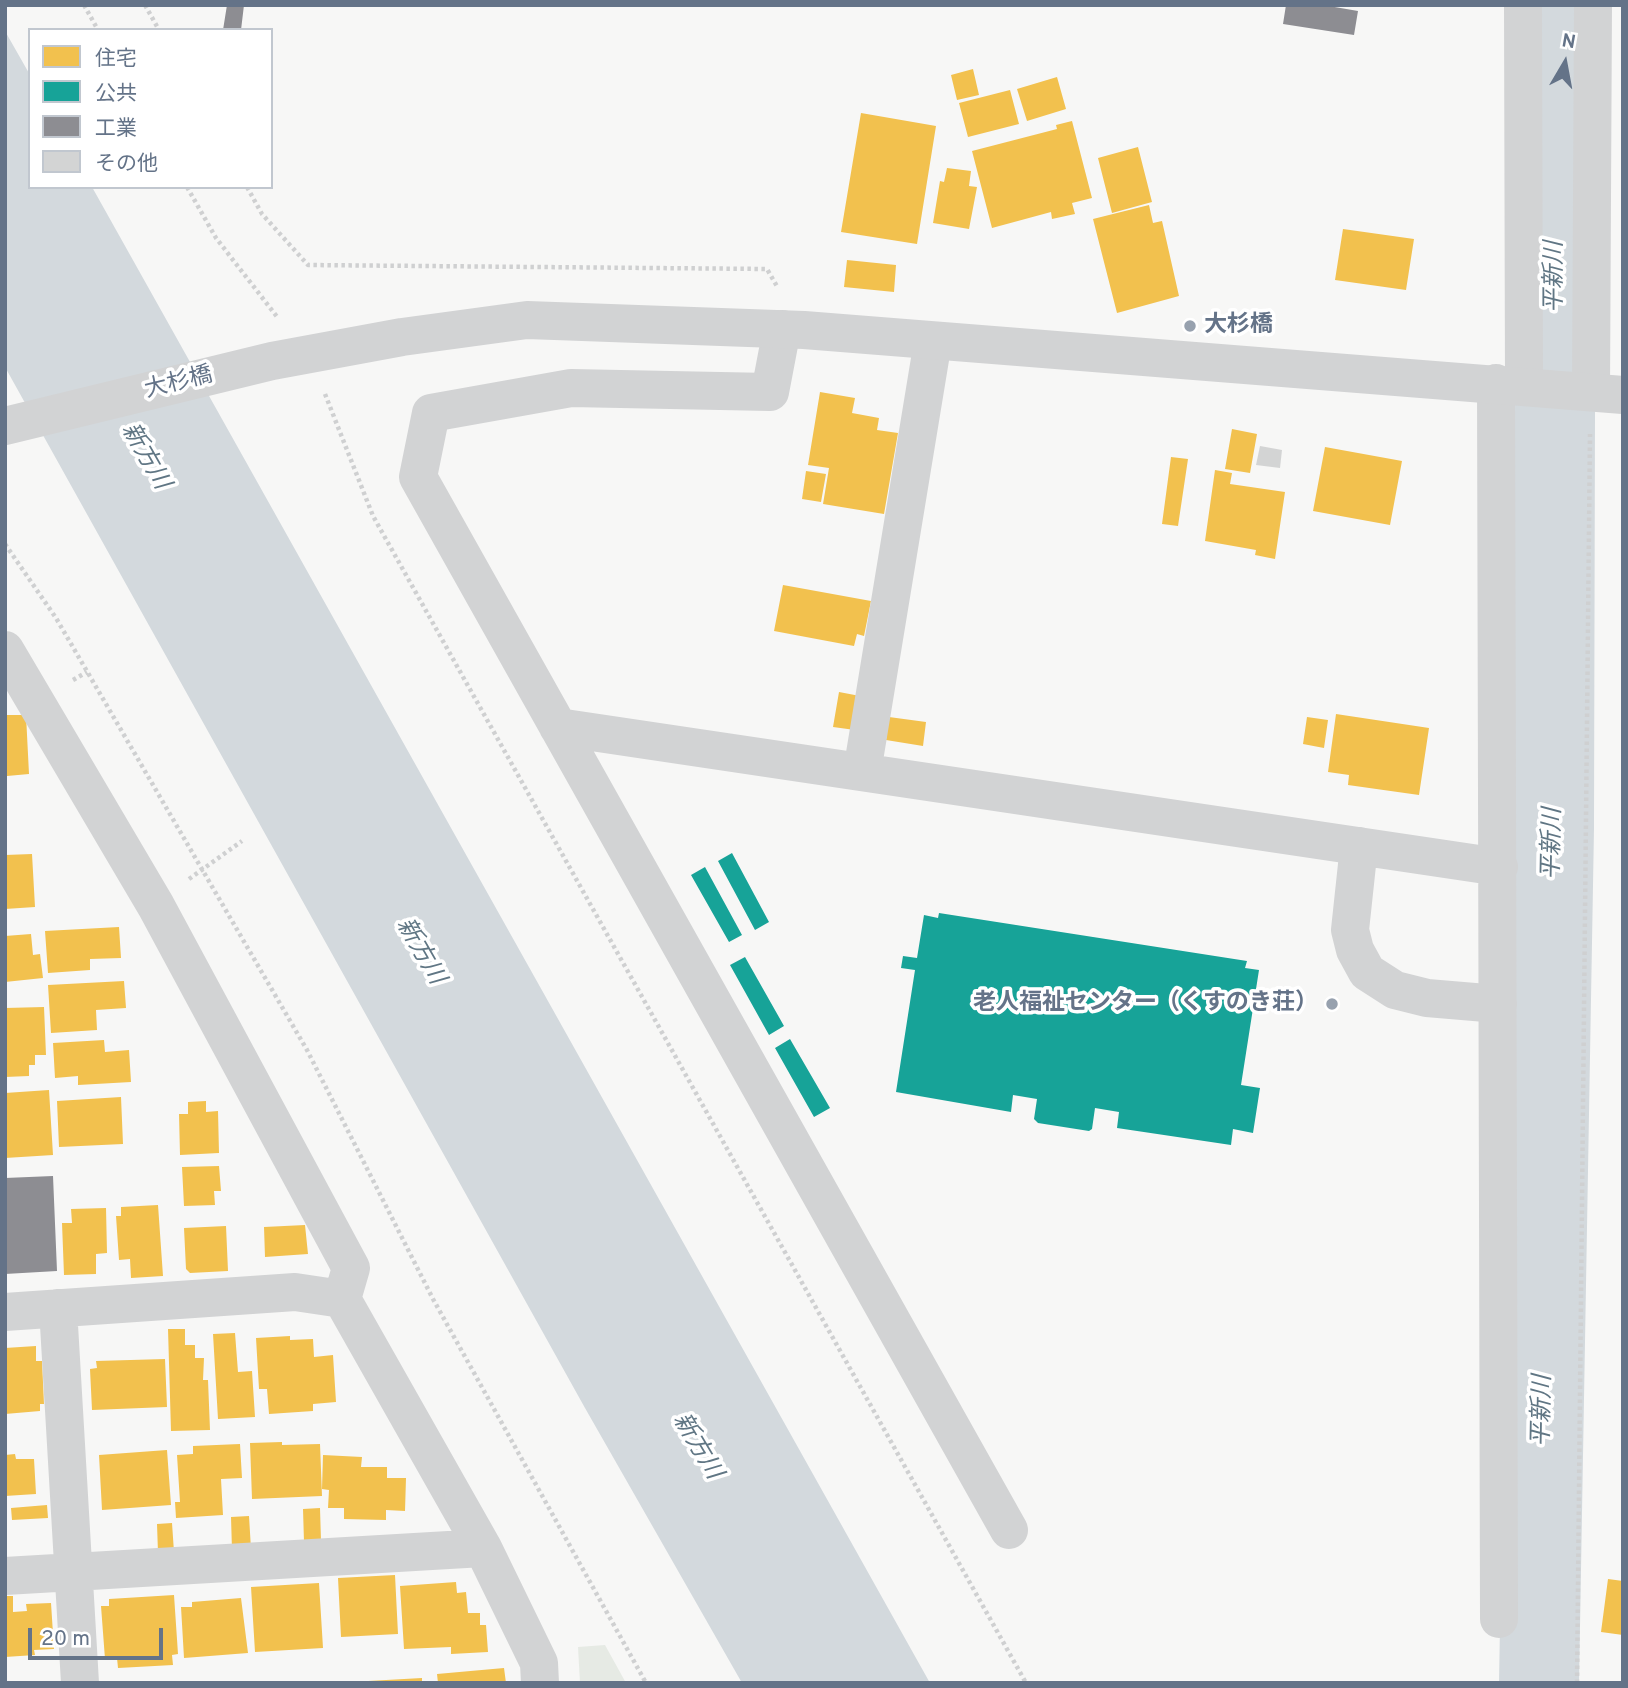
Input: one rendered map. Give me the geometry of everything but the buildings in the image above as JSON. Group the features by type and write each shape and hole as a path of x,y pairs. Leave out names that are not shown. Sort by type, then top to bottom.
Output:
{"street":[{"path":"1499,1619 1499,867 1510,384 1523,5"},
{"path":"1593,5 1607,393"},
{"name":"大杉橋","path":"5,426 289,357 402,337 527,320 793,329 1607,393"},
{"path":"793,329 771,392 571,388 431,413 418,477 1009,1530"},
{"path":"862,772 933,341"},
{"path":"5,650 156,906 351,1268 342,1299 483,1548 540,1663 540,1683"},
{"path":"558,727 1499,867"},
{"path":"1359,846 1350,930 1355,950 1367,972 1395,990 1427,998 1498,1004"},
{"path":"5,1312 295,1292 342,1299"},
{"path":"58,1308 80,1683"},
{"path":"5,1576 483,1548"}],"path":[{"path":"84,5 97,28"},
{"path":"145,5 158,28"},
{"path":"188,189 289,357 334,413 373,516 1026,1683"},
{"path":"248,189 262,214 308,265 767,269 793,329"},
{"path":"1577,1683 1607,393"},
{"path":"5,544 56,618 307,1050 433,1299 646,1683"},
{"path":"202,868 242,841"}],"shaded area":[{"path":"605,1645 626,1683 580,1683 578,1647"}],"water":[{"name":"新方川","path":"5,31 28,71 28,189 93,189 930,1683 742,1683 585,1408 5,367"}],"waterway":[{"name":"平新川","path":"1539,1683 1554,828 1556,5"}],"place":[{"name":"大杉橋","path":"1190,326"},
{"name":"老人福祉センター（くすのき荘）","path":"1332,1004"}]}
